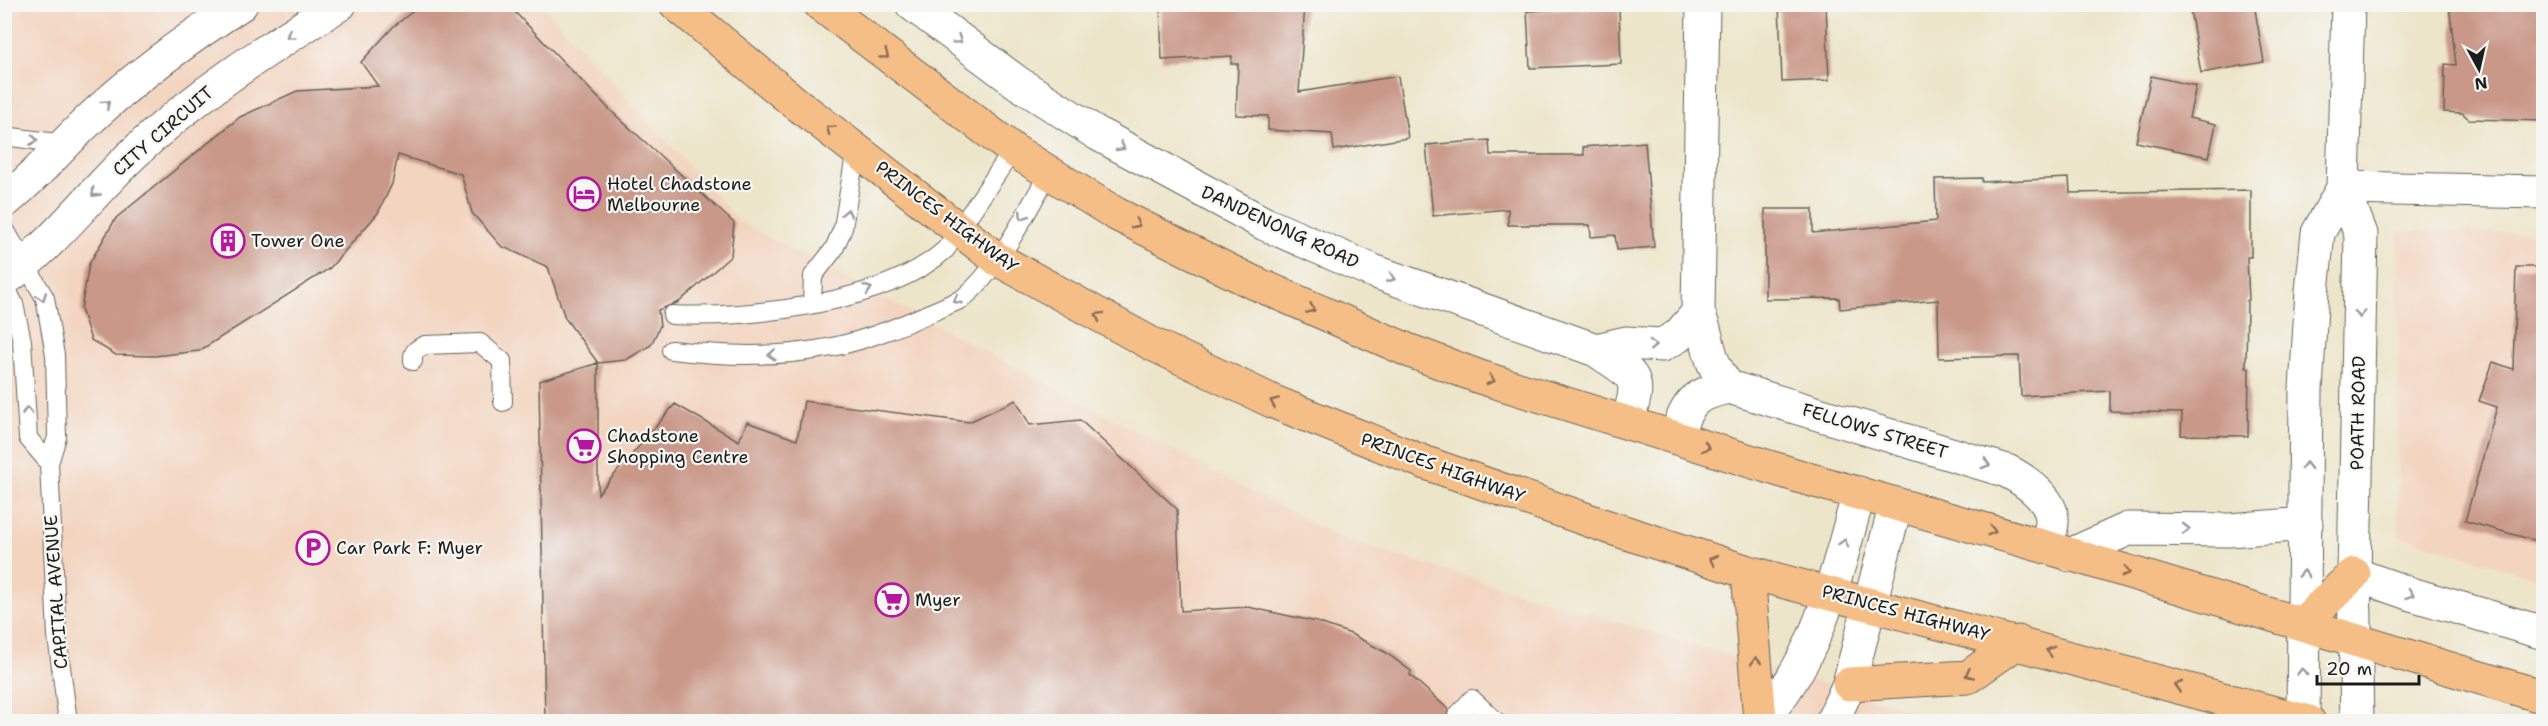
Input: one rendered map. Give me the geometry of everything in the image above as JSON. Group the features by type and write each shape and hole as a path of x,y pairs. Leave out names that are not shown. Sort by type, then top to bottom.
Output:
{"highway":[{"name":"PRINCES HIGHWAY","path":"676,4 784,94 997,259 1152,344 1274,402 1446,471 1748,572 2018,642 2237,711 2305,721"},
{"path":"832,10 1013,150 1049,173 1144,228 1248,280 1370,334 1480,377 1859,493 2544,697"},
{"path":"1748,572 1760,721"},
{"path":"2302,624 2354,574"},
{"path":"1849,684 1968,677 2018,642"}],"street":[{"path":"4,202 133,81 193,36 241,4"},
{"name":"CITY CIRCUIT","path":"12,276 131,156 167,123 249,60 340,4"},
{"name":"DANDENONG ROAD","path":"912,4 1009,76 1098,134 1265,224 1394,279 1596,350 1628,370 1635,384 1637,395 1628,422"},
{"path":"1675,437 1688,405 1701,395 1729,387 1708,357 1704,327 1698,313 1703,4"},
{"name":"POATH ROAD","path":"2348,4 2343,188 2361,234 2354,574 2357,722"},
{"path":"2343,188 2544,192"},
{"name":"POATH ROAD","path":"2305,721 2302,624 2306,524 2306,388 2318,233 2343,188"},
{"path":"1596,350 1626,343 1662,345 1678,336 1698,313"},
{"name":"FELLOWS STREET","path":"1729,387 2007,471 2020,477 2040,495 2049,509 2058,551"},
{"path":"1760,721 1791,684 1816,632 1830,593 1859,493"},
{"path":"1832,722 1849,684 1896,504"},
{"path":"2058,551 2128,529 2229,530 2306,524"},
{"path":"2354,574 2411,594 2544,633"}],"lane":[{"path":"4,136 64,144"},
{"path":"812,304 813,276 834,249 843,228 856,148"},
{"path":"672,315 720,315 812,304 867,290 915,270 940,254 960,229 1013,150"},
{"path":"671,350 761,356 833,347 873,336 962,299 973,290 997,259 1049,173"},
{"name":"CAPITAL AVENUE","path":"4,228 14,304 22,340 28,438 49,463"},
{"name":"CAPITAL AVENUE","path":"12,276 45,298 55,356 57,437 49,463 57,636 68,722"},
{"path":"413,362 412,355 425,345 480,343 502,361 503,402"},
{"path":"1457,717 1472,699 1497,722"}],"shaded area":[{"name":"Chadstone Shopping Centre","path":"25,4 542,5 740,222 1341,539 1948,721 5,721 4,20"},
{"path":"2398,231 2543,233 2543,580 2398,535"}],"building":[{"path":"422,4 507,4 610,110 734,223 731,256 679,302 658,310 660,326 651,345 626,360 598,363 565,318 548,267 501,246 472,213 461,174 398,155 392,184 378,213 330,268 199,351 154,356 116,355 91,340 81,309 89,264 116,218 240,117 297,91 378,86 361,62 393,27"},
{"path":"1160,4 1305,4 1299,92 1398,76 1408,138 1334,150 1332,134 1268,130 1268,116 1236,115 1238,64 1231,64 1232,56 1162,60"},
{"path":"1779,4 1826,4 1829,80 1782,82"},
{"path":"2189,4 2254,4 2264,62 2201,73"},
{"path":"2449,4 2544,4 2544,121 2469,119 2462,113 2444,112 2445,64 2456,65"},
{"path":"1619,7 1621,64 1530,68 1527,11"},
{"path":"2151,76 2196,86 2189,118 2216,124 2209,157 2136,142"},
{"path":"1489,140 1490,155 1584,155 1583,147 1645,142 1654,247 1617,250 1615,235 1591,237 1590,225 1508,225 1508,209 1433,216 1426,145"},
{"path":"1982,178 1982,182 2069,178 2070,193 2251,190 2251,257 2247,257 2248,436 2181,435 2182,413 2110,411 2110,391 2021,396 2019,356 1939,358 1938,300 1840,309 1839,298 1765,299 1765,209 1813,209 1813,233 1936,221 1935,179"},
{"path":"2516,267 2544,267 2544,543 2465,521 2497,407 2479,401 2493,362 2513,369"},
{"name":"Chadstone Shopping Centre","path":"598,363 598,494 675,404 739,441 747,422 797,440 804,401 969,422 1016,400 1030,425 1080,420 1177,509 1181,611 1248,607 1317,622 1351,634 1385,652 1411,671 1410,675 1448,709 1448,722 545,722 539,381"}],"place":[{"name":"Hotel Chadstone Melbourne","path":"584,194"},
{"name":"Tower One","path":"228,241"},
{"name":"Chadstone Shopping Centre","path":"584,446"},
{"name":"Car Park F: Myer","path":"313,548"},
{"name":"Myer","path":"892,600"}]}
